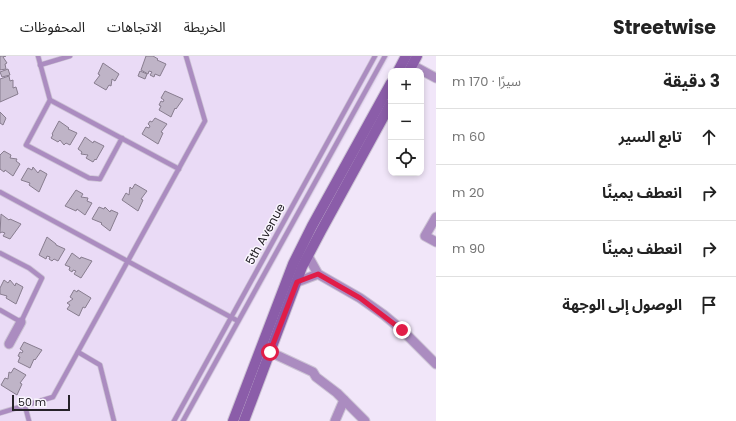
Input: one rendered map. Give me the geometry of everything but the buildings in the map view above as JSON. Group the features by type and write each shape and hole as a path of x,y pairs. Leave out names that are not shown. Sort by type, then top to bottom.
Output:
{"main road":[{"path":"400,68 406,56"},
{"path":"410,68 417,56"},
{"path":"233,421 293,264 312,226 388,88"},
{"path":"244,421 308,256 390,104"}],"street":[{"path":"424,73 436,78"},
{"path":"436,216 425,236 436,242"},
{"path":"308,256 318,274 360,298 384,315 402,330 436,364"},
{"path":"297,282 318,274"},
{"path":"9,344 21,322"},
{"path":"270,352 312,372 366,421"},
{"path":"335,421 344,400"}],"lane":[{"path":"38,56 50,100 26,145 89,178 100,179 122,138"},
{"path":"40,65 70,56"},
{"path":"0,413 53,397 205,121 186,56"},
{"name":"5th Avenue","path":"174,421 375,56"},
{"name":"5th Avenue","path":"183,421 385,56"},
{"path":"50,100 179,169"},
{"path":"0,192 238,321"},
{"path":"0,254 29,268 42,278 21,322 0,310"},
{"path":"78,352 100,365 114,421"},
{"path":"25,406 29,421"}],"shaded area":[{"path":"0,56 390,56 187,421 0,421"}],"route":[{"path":"270,352 297,282 318,274 360,298 402,330"}]}
